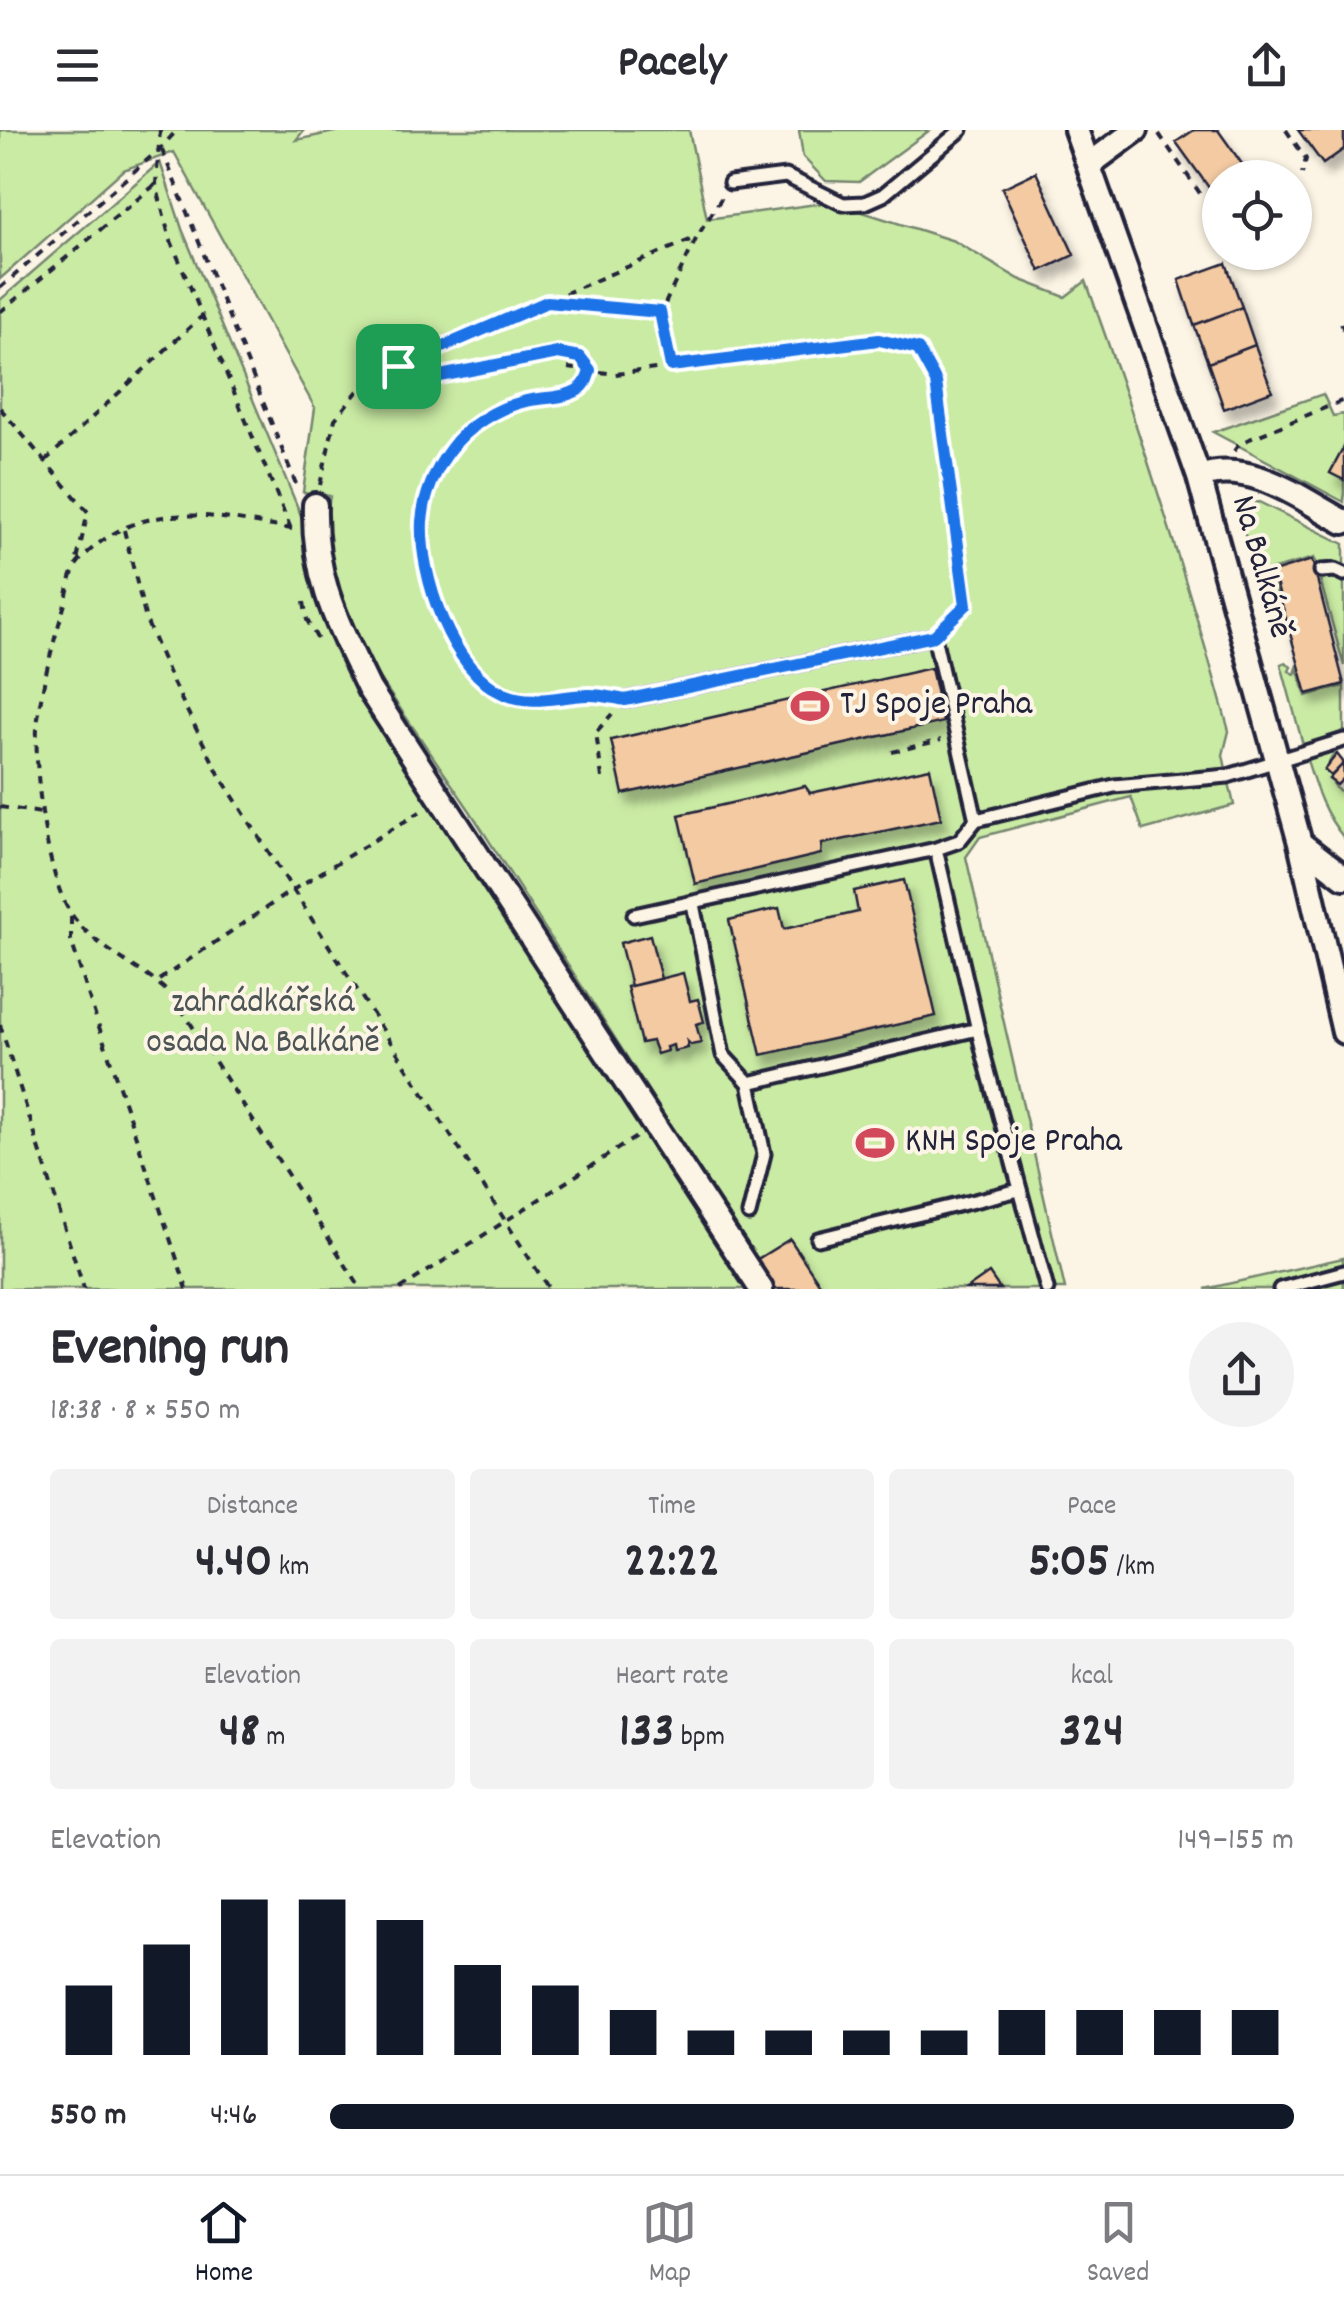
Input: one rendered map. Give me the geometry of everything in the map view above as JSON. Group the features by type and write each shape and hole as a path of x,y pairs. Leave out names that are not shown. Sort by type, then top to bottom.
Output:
{"street":[{"name":"Na Balkáně","path":"1076,130 1208,474 1344,1032"},
{"path":"1090,164 1136,130"},
{"path":"1208,474 1251,474 1344,522"},
{"path":"307,499 320,572 336,619 369,689 761,1289"},
{"path":"1300,844 1344,877"},
{"path":"1325,954 1344,938"}],"lane":[{"path":"730,183 786,176 843,204 865,203 884,195 961,130"},
{"path":"1321,570 1344,574"},
{"path":"625,700 934,636 976,820"},
{"path":"634,915 936,849 959,841 976,820 1114,786 1228,776 1342,743"},
{"path":"936,849 978,1029 1047,1289"},
{"path":"693,904 723,1055 749,1083 764,1154 749,1214"},
{"path":"749,1083 978,1029"},
{"path":"818,1240 1019,1190"},
{"path":"1280,1289 1344,1272"}],"path":[{"path":"160,130 161,148 307,499"},
{"path":"0,288 177,130"},
{"path":"1156,130 1202,196"},
{"path":"1286,130 1306,160"},
{"path":"671,366 660,312 730,183"},
{"path":"0,312 156,184"},
{"path":"307,499 334,419 375,370 398,366 697,238"},
{"path":"547,302 660,312"},
{"path":"45,461 202,316"},
{"path":"1341,322 1344,330"},
{"path":"568,368 614,374 879,340 918,349 936,382 966,605 934,636"},
{"path":"388,349 398,366 430,378 558,353 580,357 590,370 588,380 578,390 525,401 500,411 469,429 449,451 428,489 422,522 426,567 454,644 481,682 506,695 537,702 589,694 625,700"},
{"path":"1208,474 1240,443 1344,400"},
{"path":"0,408 88,512 50,655 37,722 42,813 56,884 70,914 98,942 158,981 175,999 361,1289"},
{"path":"76,564 123,528 163,515 208,515 291,529 306,525 314,531"},
{"path":"123,528 146,620 220,776 549,1289"},
{"path":"602,778 596,732 625,700"},
{"path":"892,752 955,737"},
{"path":"158,981 291,890 441,798"},
{"path":"0,807 42,813"},
{"path":"70,914 72,940 82,974 186,1289"},
{"path":"0,1025 84,1289"},
{"path":"400,1289 654,1128"}],"green space":[{"name":"TJ Spoje Praha","path":"0,130 304,130 296,140 344,130 689,130 707,219 831,202 954,241 1019,279 1065,297 1086,281 1144,449 1213,674 1229,731 1223,755 1234,805 1143,830 1131,797 980,837 966,857 1065,1289 775,1289 470,811 348,632 334,592 327,513 330,496 303,492 315,408 174,152 123,170 0,279"},
{"path":"799,130 930,130 859,182 826,181 803,157"},
{"name":"zahrádkářská osada Na Balkáně","path":"160,162 182,229 305,525 318,605 365,694 749,1289 0,1289 0,300"},
{"path":"1323,394 1333,416 1344,414 1344,447 1330,473 1344,480 1344,502 1213,432"},
{"path":"1259,502 1344,544 1344,666 1314,558 1271,570 1278,598 1273,596 1269,601 1271,608 1266,609 1240,517 1248,504"},
{"path":"1286,662 1291,667 1289,671 1295,674 1297,668 1306,696 1344,686 1344,731 1303,745 1281,664"},
{"path":"1337,749 1324,770 1335,788 1344,793 1344,838 1326,810 1307,760"},
{"path":"1343,1258 1344,1289 1205,1289"}],"building":[{"path":"1194,130 1218,130 1239,160 1202,160 1202,178 1176,142"},
{"path":"1298,130 1344,130 1344,149 1323,164"},
{"path":"1036,172 1074,255 1040,271 1002,188"},
{"path":"1207,270 1229,270 1242,307 1194,325 1179,280"},
{"path":"1242,307 1255,345 1208,363 1194,325"},
{"path":"1255,345 1272,391 1224,409 1208,363"},
{"path":"1344,447 1344,480 1330,473"},
{"path":"1312,560 1344,684 1307,694 1273,572"},
{"path":"931,668 943,722 623,794 611,740"},
{"path":"1337,754 1344,763 1331,776 1324,770"},
{"path":"1343,764 1344,778 1337,785 1329,779"},
{"path":"930,768 941,819 822,844 821,854 695,884 679,815 805,786 810,793"},
{"path":"904,880 936,1016 761,1055 729,920 779,908 784,929 858,912 854,891"},
{"path":"650,935 661,979 631,986 620,943"},
{"path":"683,973 690,1001 698,999 704,1022 696,1024 701,1043 691,1045 687,1041 688,1048 674,1051 673,1045 657,1054 652,1041 641,1043 627,987"},
{"path":"790,1239 823,1289 775,1289 756,1260"},
{"path":"989,1273 1000,1289 966,1289"}],"place":[{"name":"TJ Spoje Praha","path":"810,706"},
{"name":"KNH Spoje Praha","path":"875,1143"}],"route":[{"path":"547,302 660,312 671,366 879,340 918,349 936,382 966,605 934,636 625,700 589,694 537,702 506,695 481,682 454,644 438,608 426,567 422,522 428,489 449,451 469,429 525,401 578,390 588,380 590,370 580,357 558,353 430,378 398,366 547,302"}]}
